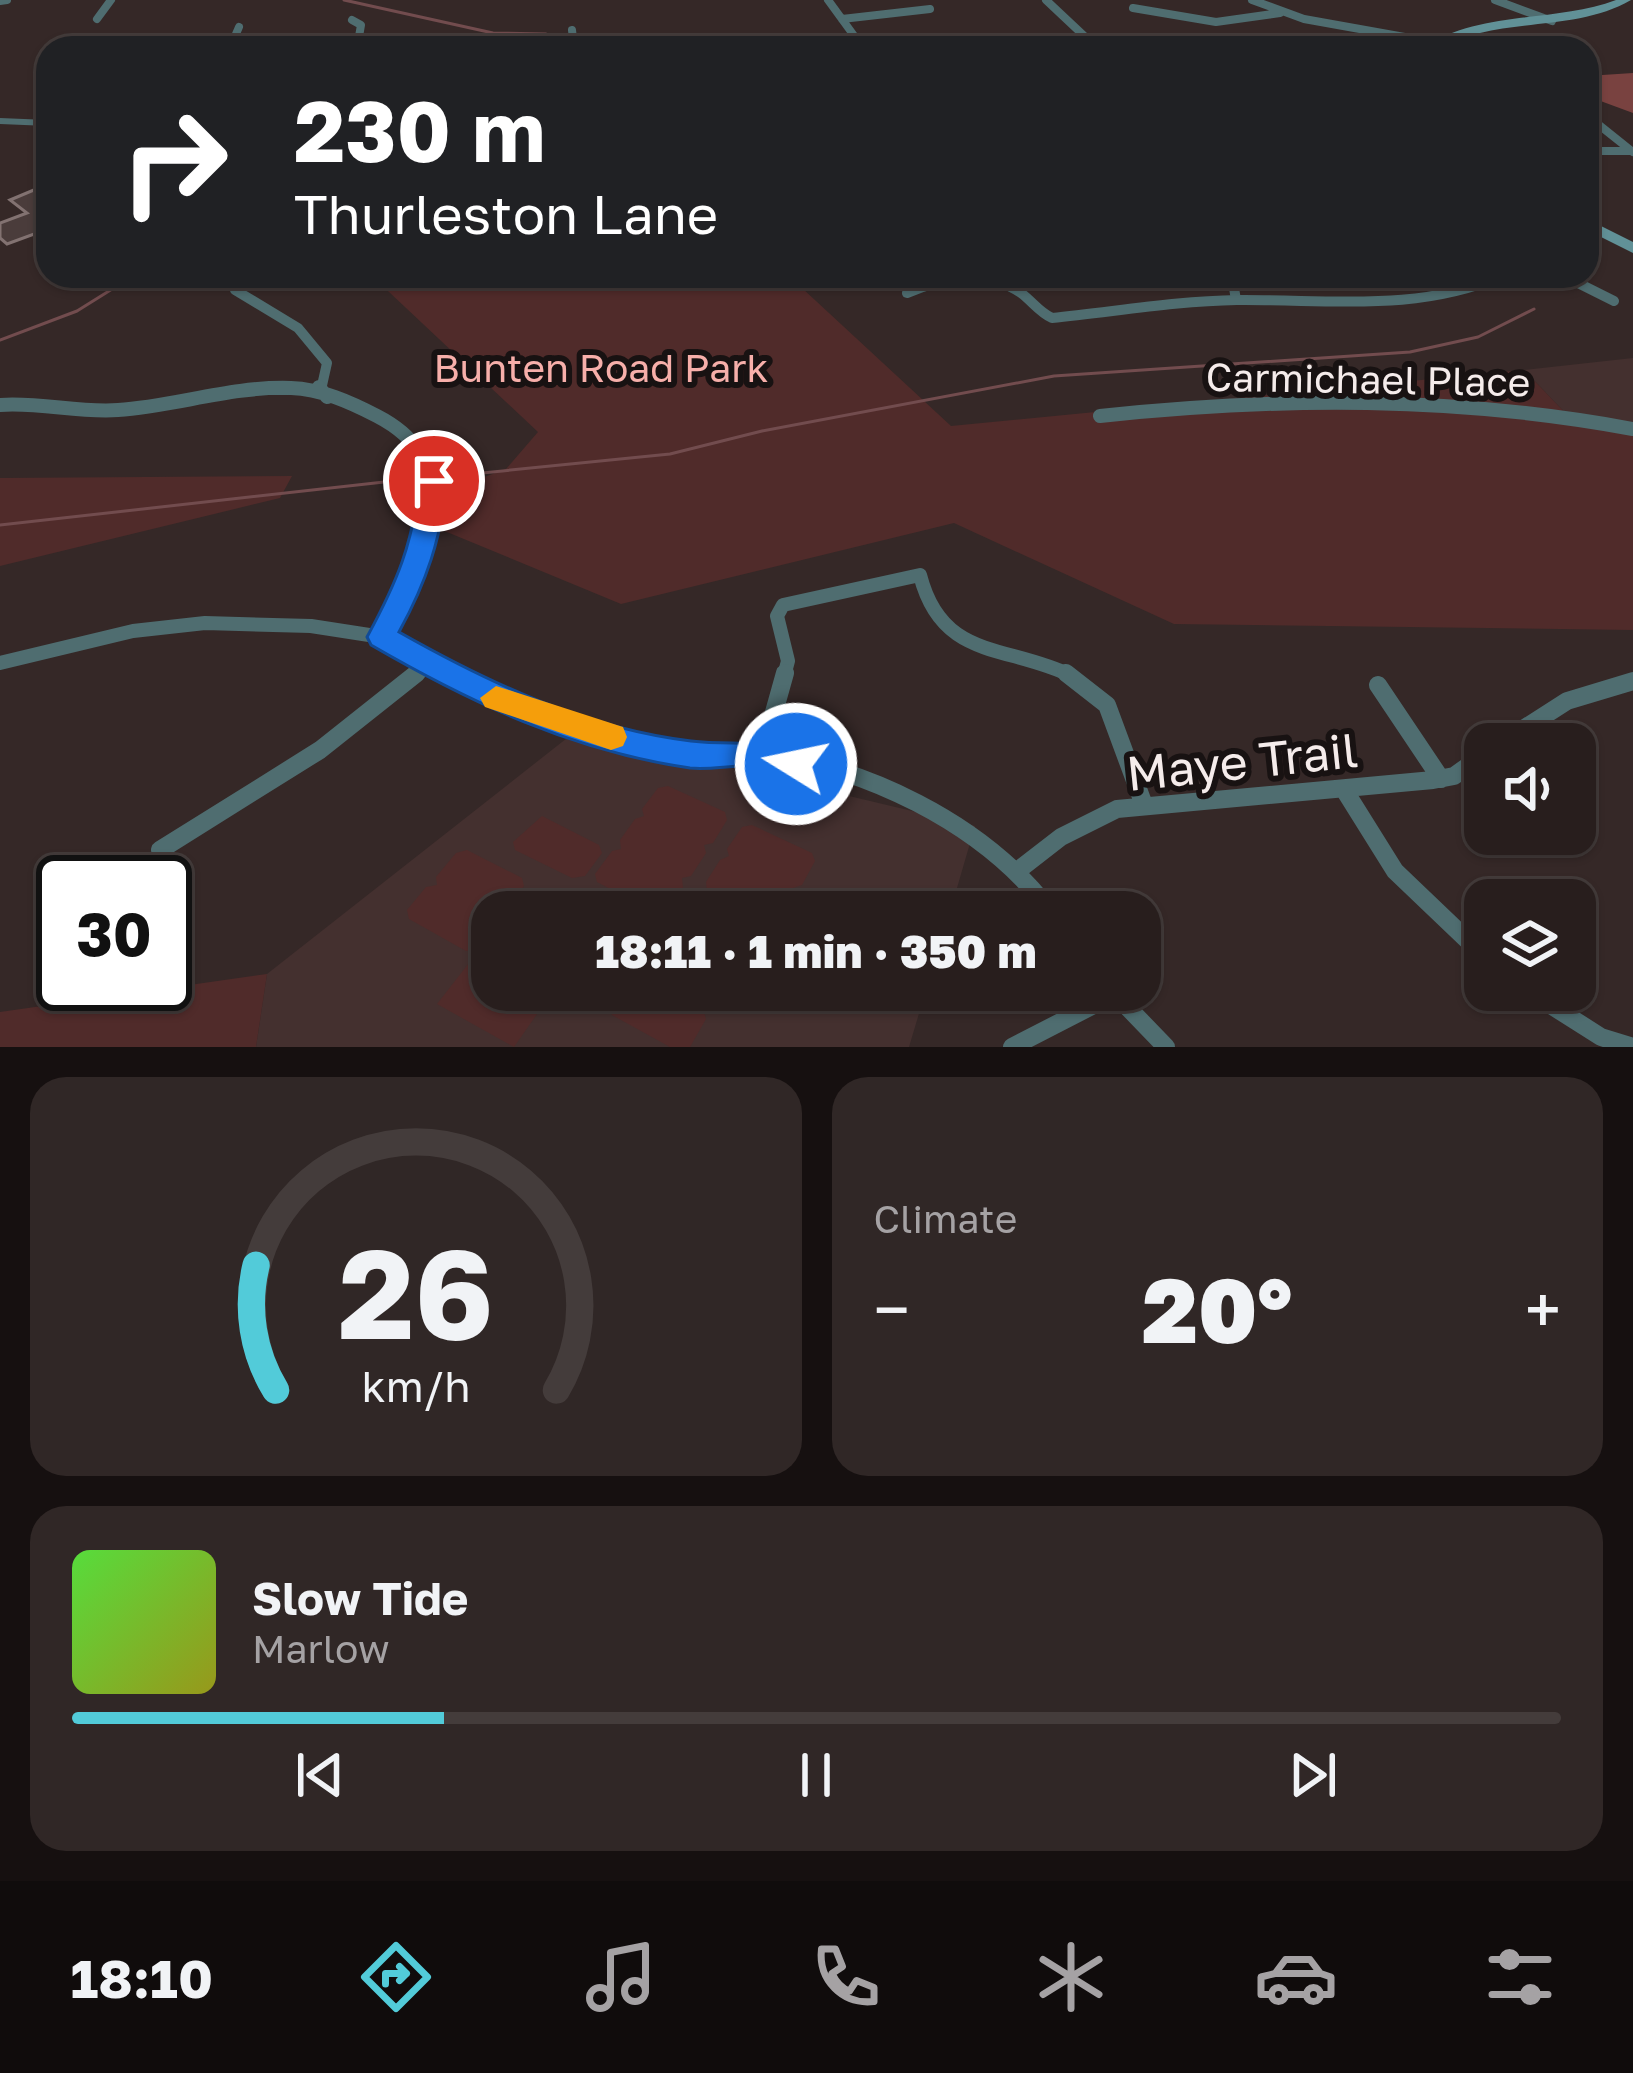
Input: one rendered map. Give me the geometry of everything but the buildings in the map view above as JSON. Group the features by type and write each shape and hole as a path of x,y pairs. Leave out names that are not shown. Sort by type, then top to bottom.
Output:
{"main road":[{"path":"1478,36 1626,0"},
{"path":"1599,230 1633,248"}],"street":[{"path":"97,19 111,0"},
{"path":"828,0 854,36"},
{"path":"1046,0 1084,36"},
{"path":"1252,0 1280,13 1391,36"},
{"path":"1495,0 1552,21"},
{"path":"1132,8 1216,22 1280,13"},
{"path":"842,20 930,9"},
{"path":"352,20 361,25 359,36"},
{"path":"235,36 239,27"},
{"path":"572,31 573,36"},
{"path":"0,121 36,122"},
{"path":"1599,125 1632,151"},
{"path":"1599,151 1632,151"},
{"path":"908,293 918,288"},
{"path":"1010,288 1019,291 1038,313 1052,318 1236,300 1337,306 1409,303 1475,288"},
{"path":"1234,288 1236,300"},
{"path":"1588,288 1614,301"},
{"path":"235,290 285,316 319,347 327,363 318,386 327,397"},
{"path":"0,405 92,411 269,391 312,391 390,418 415,435 434,481 427,540 412,583 382,637"},
{"name":"Carmichael Place","path":"1100,416 1186,406 1444,406 1530,410 1633,429"},
{"path":"762,755 788,661 777,616 783,605 920,575 926,602 954,637 1085,682 1114,716 1144,805"},
{"path":"0,663 133,631 205,623 310,626 382,637 478,692 577,729 693,755 762,755 855,777 926,805 1016,872 1033,891"},
{"path":"160,850 320,750 430,663"},
{"path":"1533,723 1567,701 1633,681"},
{"path":"1378,686 1441,779"},
{"name":"Maye Trail","path":"1016,872 1086,822 1144,805 1345,791 1441,779 1464,766"},
{"path":"1345,791 1395,871 1464,937"},
{"path":"1012,1047 1078,1011"},
{"path":"1131,1011 1166,1047"},
{"path":"1560,1011 1601,1037 1633,1047"}],"shaded area":[{"path":"1633,73 1633,113 1599,100 1599,75"},
{"path":"1633,358 1633,435 1572,420 1524,370"},
{"path":"576,731 975,826 956,891 471,891 471,1011 920,1011 909,1047 256,1047 267,974"}],"green space":[{"name":"Bunten Road Park","path":"385,288 802,288 951,426 1524,370 1572,420 1633,435 1633,630 1174,624 954,523 621,604 442,530 441,493 506,469 538,432"},
{"path":"292,476 280,498 0,566 0,478"},
{"path":"668,786 725,812 727,820 713,843 704,845 706,853 691,876 682,878 681,891 614,891 597,882 595,874 612,851 621,849 620,840 635,819 644,816 642,809 658,788"},
{"path":"542,816 599,845 602,853 585,876 572,878 515,850 513,842"},
{"path":"752,825 812,853 815,861 802,885 794,891 707,891 706,882 720,860 729,856 727,849 742,827"},
{"path":"467,850 522,878 524,886 520,891 471,891 471,950 466,951 409,919 407,910 426,887 437,885 436,877 456,853"},
{"path":"469,963 471,1011 539,1011 514,1047 437,1004"},
{"path":"267,974 256,1047 0,1047 0,1012 36,1007 36,1011 192,1011 192,985"},
{"path":"611,1011 704,1011 706,1019 690,1047 670,1047"}],"waterway":[{"path":"344,0 493,33 546,34"},
{"path":"0,340 77,311 114,288"},
{"path":"442,477 670,454 762,431 1054,376 1410,352 1478,337 1534,309"},
{"path":"0,525 420,478"}],"slow traffic":[{"path":"496,698 611,737"}],"route":[{"path":"434,481 427,540 412,583 382,637 478,692 577,729 693,755 750,752 796,764"}]}
